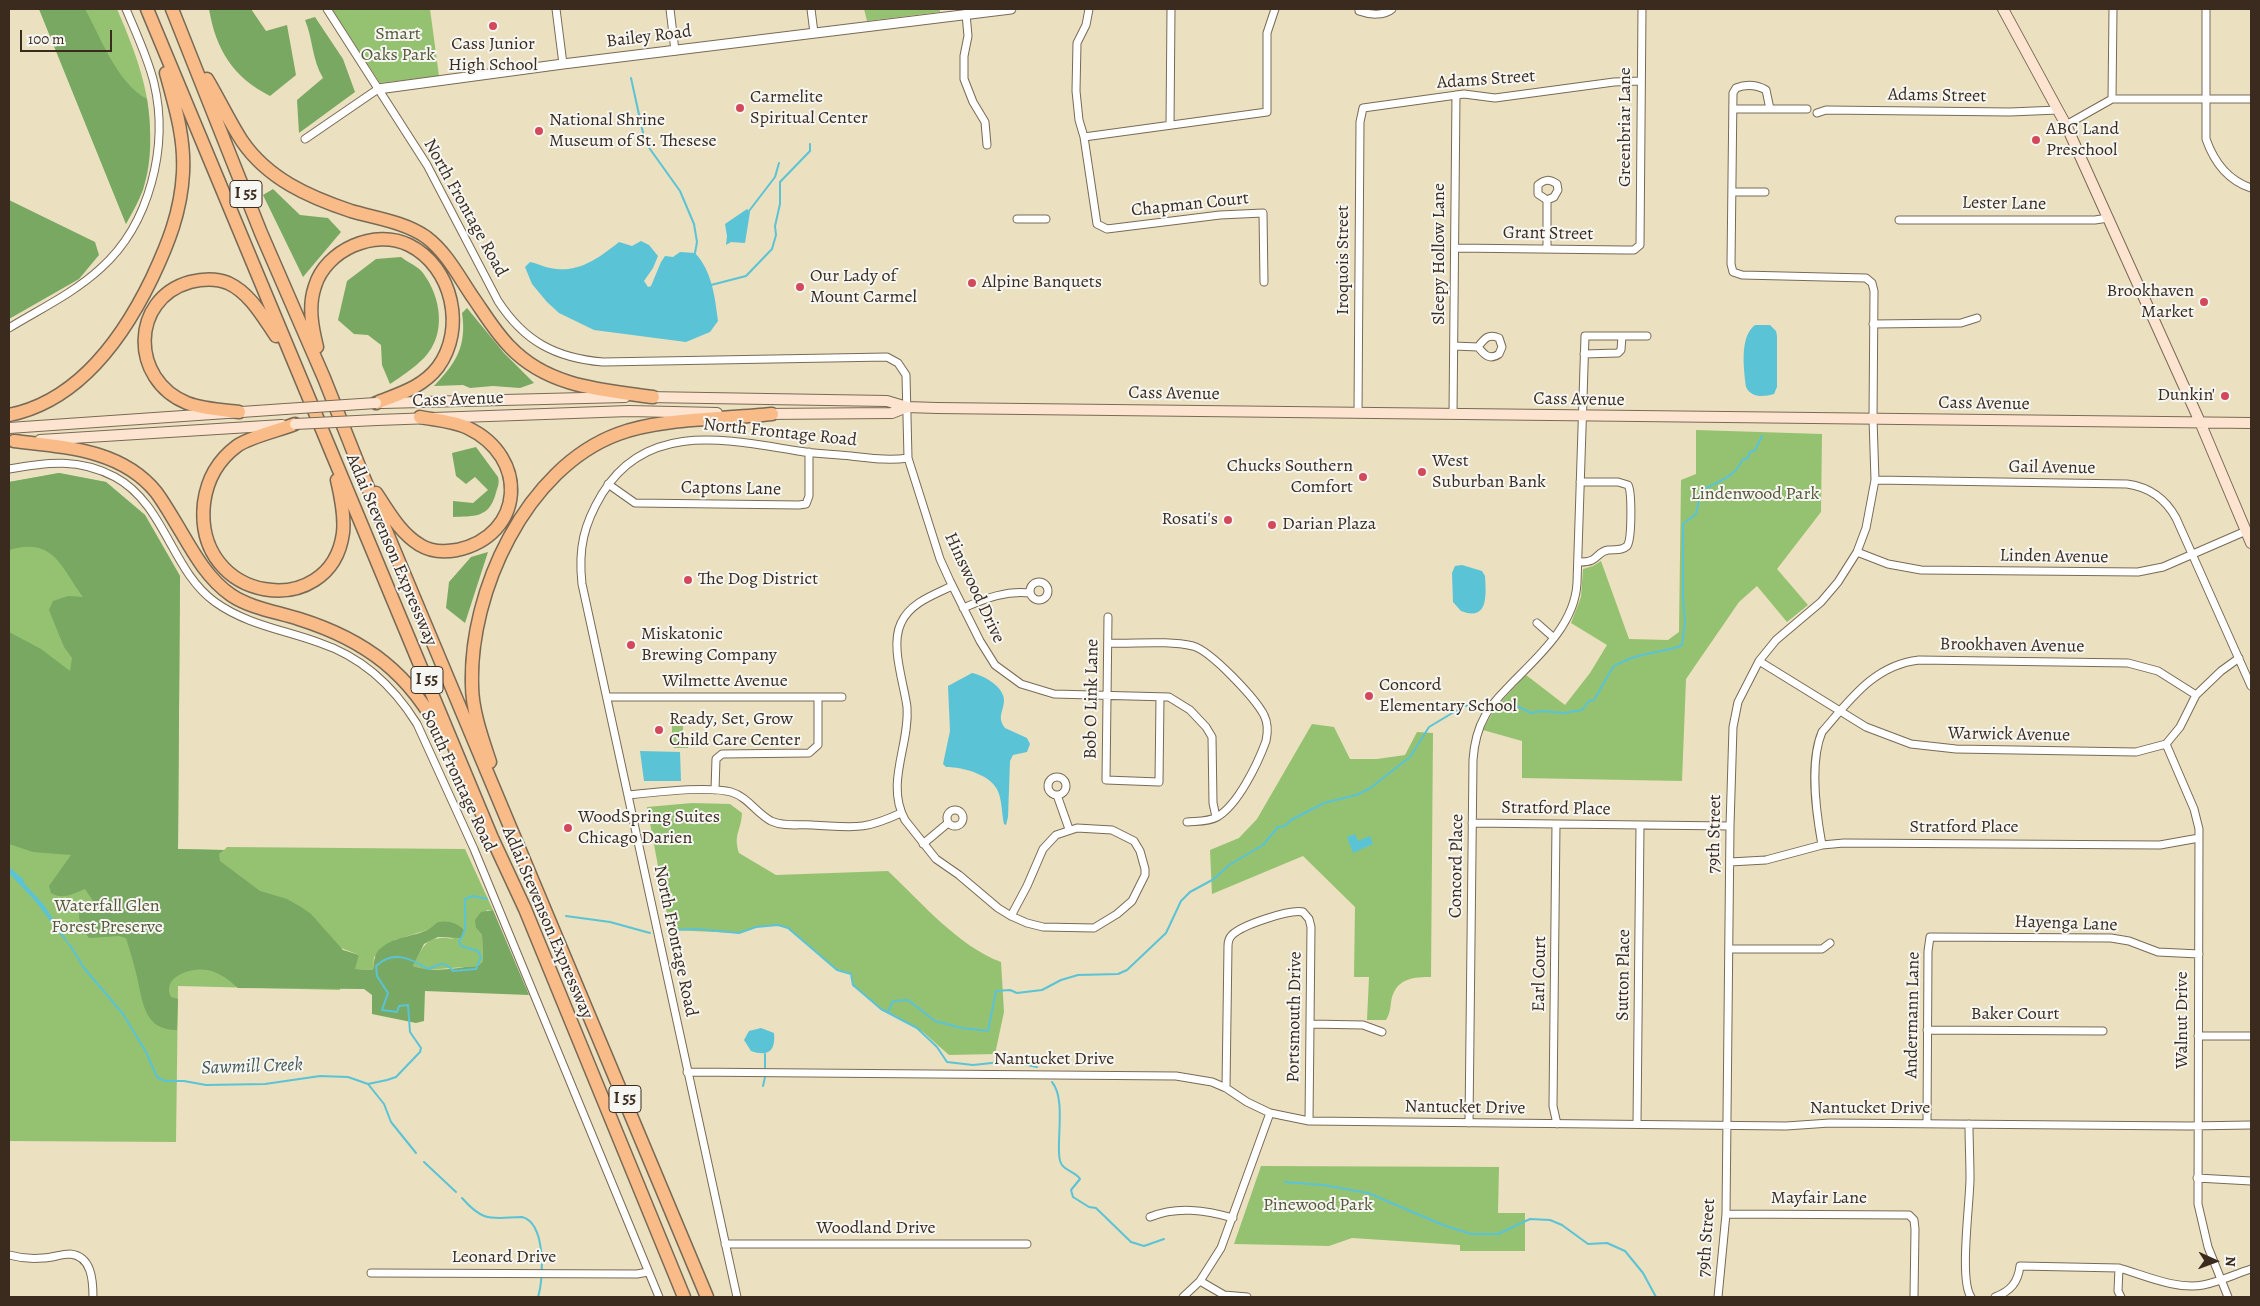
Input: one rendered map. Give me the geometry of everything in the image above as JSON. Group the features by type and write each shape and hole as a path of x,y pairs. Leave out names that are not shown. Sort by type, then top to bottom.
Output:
{"highway":[{"name":"Adlai Stevenson Expressway","path":"147,9 492,838 525,909 684,1297"},
{"name":"Adlai Stevenson Expressway","path":"172,9 261,233 324,378 361,471 707,1297"},
{"path":"9,415 34,408 54,398 102,358 133,316 169,242 180,199 183,154 178,112 152,22"},
{"path":"186,42 243,141 280,180 312,197 406,227 428,238 448,260 501,337 522,359 552,378 570,383 653,397"},
{"path":"324,378 311,318 315,285 322,273 338,255 360,243 389,240 409,245 430,261 445,283 453,316 450,339 438,367 416,387 376,403"},
{"path":"239,412 188,404 156,381 148,367 144,344 147,325 156,304 175,288 187,283 206,280 227,283 250,300 289,354"},
{"path":"521,854 488,755 472,687 474,640 477,620 488,586 511,536 530,504 558,473 588,449 610,437 635,429 667,423 772,414"},
{"path":"361,471 401,529 421,546 443,552 475,545 490,535 501,521 510,500 511,481 505,461 490,442 467,427 420,417"},
{"path":"295,424 239,444 213,472 207,485 204,510 206,539 218,559 236,579 260,590 276,592 291,590 329,568 343,534 342,505 331,451"},
{"path":"11,441 95,452 119,463 142,478 155,491 207,573 225,590 244,602 328,628 366,647 395,670 426,709 438,728 492,838"}],"main road":[{"path":"2003,9 2066,125 2200,422 2251,543"},
{"name":"Cass Avenue","path":"9,428 376,403 653,397 887,401 907,407 2251,423"},
{"name":"Cass Avenue","path":"11,441 420,417 629,411 772,414 892,413 907,407"}],"street":[{"path":"9,328 70,292 102,267 129,232 149,191 156,164 158,106 154,82 126,9"},
{"name":"North Frontage Road","path":"327,9 427,165 498,301 508,316 531,339 561,354 603,362 887,357 898,362 906,375 908,458 884,460 809,452 722,439 683,440 664,445 621,469 608,484 590,516 581,542 582,584 737,1297"},
{"path":"556,9 563,64"},
{"path":"670,9 675,51"},
{"path":"811,9 814,33"},
{"name":"Bailey Road","path":"305,139 378,89 563,64 1011,9"},
{"path":"1089,9 1086,25 1076,47 1077,98 1079,120 1084,137 1267,112 1267,33 1275,9"},
{"path":"1170,125 1171,9"},
{"path":"1359,9 1359,11 1369,15 1382,14 1392,9"},
{"name":"Greenbriar Lane","path":"1640,245 1642,9"},
{"path":"2112,99 2113,9"},
{"path":"2206,9 2206,99 2204,128 2210,151 2221,169 2241,184 2251,188"},
{"path":"966,14 968,36 964,56 964,79 973,102 985,122 987,145"},
{"name":"Adams Street","path":"1363,108 1456,95 1495,98 1614,82 1641,81"},
{"path":"1765,192 1732,192 1733,93 1736,88 1743,85 1760,86 1766,90 1770,109"},
{"name":"Sleepy Hollow Lane","path":"1452,414 1456,95"},
{"path":"2066,125 2112,99 2251,99"},
{"name":"Iroquois Street","path":"1358,413 1360,122 1363,108"},
{"path":"1733,109 1807,109"},
{"name":"Adams Street","path":"1816,112 1826,110 2010,112 2058,110"},
{"name":"Chapman Court","path":"1084,137 1089,181 1097,224 1107,229 1220,215 1263,213 1264,282"},
{"name":"79th Street","path":"1718,1297 1726,1214 1730,826 1732,746 1735,715 1743,690 1759,661 1776,640 1821,602 1838,582 1857,552 1869,518 1875,480 1873,419 1874,291 1872,282 1866,278 1742,275 1734,272 1731,264 1732,192"},
{"path":"1547,200 1547,249"},
{"name":"Lester Lane","path":"1899,220 2095,220 2108,218"},
{"path":"1017,219 1046,219"},
{"name":"Grant Street","path":"1455,248 1634,250 1640,245"},
{"path":"1873,324 1961,323 1977,318"},
{"path":"1622,336 1621,350 1618,353 1584,354 1585,336 1622,336 1647,336"},
{"path":"1454,346 1478,347"},
{"name":"Concord Place","path":"1469,1123 1474,752 1481,724 1494,702 1554,638 1573,607 1577,588 1584,354"},
{"name":"Captons Lane","path":"608,484 635,503 800,505 806,504 809,496 809,452"},
{"name":"Hinswood Drive","path":"908,458 940,559 963,608 995,665 1015,680 1035,689 1054,694 1169,697 1183,704 1210,733 1214,745 1213,803 1216,818"},
{"name":"South Frontage Road","path":"9,469 60,462 94,467 117,478 133,489 149,507 185,566 209,597 227,610 250,622 322,643 353,657 382,680 406,708 416,724 474,849 658,1297"},
{"name":"Gail Avenue","path":"1875,480 2135,485 2153,492 2165,501 2176,518 2251,686"},
{"path":"1578,562 1592,562 1604,551 1623,549 1628,545 1630,494 1628,485 1618,482 1580,482"},
{"name":"Linden Avenue","path":"1857,552 1888,564 1921,570 2125,573 2156,569 2246,531"},
{"path":"952,586 910,608 898,632 897,646 907,713 897,781 897,794 901,813 936,859 959,875 998,908 1011,916 1043,927 1094,928 1117,914 1132,901 1138,892 1145,869 1134,841 1112,830 1068,830 1056,834 1043,849 1027,886 1011,916"},
{"path":"963,608 992,596 1020,592 1030,593"},
{"name":"Bob O Link Lane","path":"1108,617 1111,695 1106,780 1159,782 1160,697"},
{"path":"1537,624 1554,638"},
{"path":"1108,643 1177,644 1201,650 1224,669 1264,714 1267,736 1262,753 1231,806 1216,818 1187,822"},
{"path":"2166,744 2180,727 2196,694 2221,671 2239,658"},
{"name":"Brookhaven Avenue","path":"1822,845 1816,805 1816,755 1822,732 1869,680 1896,664 1919,660 2128,663 2158,671 2196,694"},
{"name":"Warwick Avenue","path":"1759,661 1839,712 1888,737 1934,748 2136,752 2166,744"},
{"name":"Wilmette Avenue","path":"608,697 842,697"},
{"path":"715,790 716,759 722,754 809,753 815,748 818,745 818,697"},
{"name":"Walnut Drive","path":"2166,744 2194,809 2200,838 2198,1204 2204,1233 2228,1297"},
{"path":"629,795 653,792 715,790 728,792 742,797 766,818 782,824 858,828 872,825 901,813"},
{"path":"1057,795 1068,830"},
{"path":"923,844 948,823"},
{"name":"Stratford Place","path":"1472,823 1730,826"},
{"name":"Earl Court","path":"1556,824 1553,1106 1557,1124"},
{"name":"Sutton Place","path":"1637,1124 1640,825"},
{"name":"Stratford Place","path":"1730,862 1776,858 1822,845 1857,842 2160,845 2200,838"},
{"name":"Portsmouth Drive","path":"1226,1088 1229,938 1241,929 1288,912 1298,911 1307,915 1311,927 1309,1121"},
{"name":"Hayenga Lane","path":"1930,936 2111,938 2129,941 2158,952 2198,954"},
{"name":"Andermann Lane","path":"1927,1124 1928,951 1930,936"},
{"path":"1729,949 1822,949 1830,943"},
{"path":"1310,1024 1363,1025 1382,1032"},
{"name":"Baker Court","path":"1927,1030 2103,1031"},
{"path":"2198,1036 2251,1036"},
{"name":"Nantucket Drive","path":"687,1072 1168,1076 1203,1080 1226,1088 1247,1102 1270,1113 1309,1121 1786,1126 1830,1123 2197,1126 2251,1124"},
{"path":"1183,1297 1200,1281 1214,1262 1233,1218 1270,1113"},
{"path":"1969,1124 1970,1179 1966,1274 1968,1293 1971,1297"},
{"path":"2197,1178 2251,1181"},
{"path":"1150,1217 1166,1211 1207,1211 1233,1218"},
{"name":"Mayfair Lane","path":"1726,1214 1912,1216 1915,1228 1914,1297"},
{"name":"Woodland Drive","path":"725,1244 1027,1244"},
{"path":"9,1255 30,1258 70,1254 87,1264 92,1275 93,1297"},
{"path":"1995,1297 2014,1286 2020,1266 2119,1268 2168,1282 2192,1286 2203,1285 2251,1269"},
{"path":"2119,1268 2118,1292 2121,1297"},
{"name":"Leonard Drive","path":"371,1273 550,1272 637,1274 648,1272"},
{"path":"1200,1281 1224,1295 1247,1297"}],"green space":[{"path":"39,9 117,9 133,47 148,105 150,146 144,187 126,224"},
{"path":"39,9 85,9 118,71 136,92 147,99 150,133 148,167 141,193 126,224"},
{"path":"209,9 251,9 266,31 287,25 296,75 270,96 246,80 228,61 222,50 216,37"},
{"name":"Smart Oaks Park","path":"332,9 430,9 439,76 380,83"},
{"path":"864,9 940,9 940,12 867,21"},
{"path":"315,17 343,59 355,92 299,133 297,100 323,78 319,71 305,20"},
{"path":"273,189 300,215 328,218 341,232 303,277 263,195"},
{"path":"9,200 95,242 99,255 79,279 9,319"},
{"path":"401,257 421,271 429,283 437,304 439,327 436,338 424,358 390,384 382,365 381,345 368,335 354,334 338,320 347,281 376,259"},
{"path":"467,308 504,353 534,383 520,388 493,386 470,388 463,385 434,386 448,370 458,353 463,335 462,313"},
{"name":"Lindenwood Park","path":"1696,430 1822,434 1821,512 1777,569 1808,605 1787,622 1757,586 1739,602 1686,679 1682,781 1522,778 1522,741 1483,730 1495,708 1526,675 1565,705 1590,673 1607,645 1571,623 1581,597 1583,569 1601,561 1629,639 1668,640 1679,632 1681,480 1696,474"},
{"path":"476,447 498,477 495,496 484,512 474,516 453,517 453,501 473,503 488,490 475,477 466,484 456,476 452,453"},
{"name":"Waterfall Glen Forest Preserve","path":"59,473 106,482 145,515 180,576 178,849 224,850 227,847 465,849 493,910 487,910 476,928 482,935 483,961 478,966 425,970 413,966 420,952 432,940 438,938 454,939 430,929 395,940 374,957 373,970 354,969 359,955 341,948 340,990 178,986 176,1142 9,1141 9,482"},
{"name":"Waterfall Glen Forest Preserve","path":"59,473 106,482 145,515 180,576 178,849 224,850 219,854 220,861 260,891 287,899 301,907 311,914 343,950 359,955 355,969 373,970 377,952 386,944 423,932 442,921 453,923 462,928 464,930 461,938 438,937 424,944 413,966 437,970 478,966 483,961 482,935 476,928 475,920 481,912 493,910 529,995 425,991 424,1021 416,1023 372,1014 372,995 364,989 238,988 220,974 200,969 179,975 170,984 171,997 178,999 177,1030 166,1029 151,1020 144,1005 126,938 119,936 89,938 80,923 80,906 95,904 85,889 64,896 51,893 49,886 71,855 33,852 9,844 9,632 41,649 70,671 72,658 64,647 49,610 53,601 68,596 83,597 61,565 46,551 24,547 9,550 9,482"},
{"path":"488,552 465,623 446,608 449,582 471,557"},
{"path":"1312,724 1334,727 1350,759 1377,759 1405,755 1417,732 1433,733 1431,977 1413,978 1402,982 1392,997 1390,1012 1386,1020 1367,1020 1369,977 1354,977 1355,907 1303,856 1212,894 1210,850 1239,838 1257,819"},
{"path":"672,726 683,726 683,738 688,738 688,748 674,748 672,744"},
{"path":"692,803 730,804 742,813 737,837 739,853 776,875 888,871 955,934 985,955 1001,962 1004,1012 995,1054 949,1055 923,1032 881,1009 853,985 851,974 837,970 788,928 778,925 756,927 739,933 670,930 647,807"},
{"name":"Pinewood Park","path":"1261,1166 1499,1167 1498,1213 1525,1213 1525,1251 1460,1251 1460,1245 1352,1238 1329,1246 1234,1244"}],"water":[{"path":"747,209 750,212 745,243 731,242 726,245 725,224"},
{"path":"641,241 649,245 658,256 653,268 644,281 648,287 651,286 665,256 673,257 680,252 695,253 701,260 712,285 717,312 718,321 710,332 686,342 594,330 559,313 532,284 525,267 530,262 560,269 578,267 587,264 619,242 632,246"},
{"path":"1755,325 1770,325 1776,331 1777,387 1774,394 1770,395 1754,395 1746,387 1745,345 1750,330"},
{"path":"1462,565 1482,571 1485,576 1486,591 1484,604 1477,613 1461,611 1453,602 1452,573 1455,566"},
{"path":"972,673 992,682 1001,691 1004,701 1001,721 1005,728 1027,738 1030,744 1027,752 1013,755 1010,761 1006,825 1004,824 999,794 991,782 977,773 946,767 943,764 950,731 948,686"},
{"path":"640,751 680,752 681,781 644,781"},
{"path":"1355,834 1358,841 1370,836 1373,844 1353,853 1347,837"},
{"path":"9,867 23,879 24,883 44,905 79,959 36,902 9,873"},
{"path":"761,1028 774,1033 774,1044 770,1051 766,1053 751,1051 744,1040 749,1031"}],"waterway":[{"path":"631,78 645,142 680,191 694,224 697,242 695,253"},
{"path":"711,285 746,276 772,249 780,204 780,182 810,151 810,144"},
{"path":"749,211 775,177 779,163"},
{"path":"1504,708 1513,704 1531,713 1541,711 1563,713 1582,710 1589,701 1594,700 1613,667 1637,657 1682,645 1685,622 1683,598 1683,524 1696,514 1701,491 1725,479 1735,471 1742,460 1748,458 1749,453 1755,450 1762,436"},
{"path":"888,1012 893,1001 908,1000 935,1021 962,1028 988,1031 996,991 1010,990 1017,993 1042,990 1061,980 1078,975 1118,974 1127,970 1166,933 1181,901 1190,892 1214,879 1229,865 1263,845 1278,827 1285,826 1291,820 1324,803 1356,795 1369,789 1410,757 1429,727 1464,706 1476,705"},
{"path":"70,945 84,968 123,1014 146,1052 157,1077 165,1081 184,1081 206,1085 265,1084 320,1076 348,1077 368,1084 396,1077 420,1052 421,1048 410,1032 408,1005 399,1006 397,1012 382,1010 388,993 377,976 376,966 389,958 402,957 428,969 441,964 447,965 453,971 476,969 481,957 478,951 461,946 459,941 465,927 465,899 473,896 487,899"},
{"path":"566,916 610,922 650,933"},
{"path":"670,930 696,929 739,933 756,927 778,925 788,928 837,970 851,974 853,985 881,1009 917,1028 937,1047 947,1062 973,1065 1001,1062"},
{"path":"765,1054 765,1069"},
{"path":"1013,1062 1037,1067"},
{"path":"763,1086 765,1077"},
{"path":"1052,1082 1057,1091 1059,1101 1060,1159 1062,1165 1080,1179 1071,1190 1073,1197 1089,1207 1096,1208 1131,1242 1144,1246 1164,1239"},
{"name":"Sawmill Creek","path":"368,1084 384,1104 391,1122 416,1153"},
{"name":"Sawmill Creek","path":"424,1162 456,1192"},
{"path":"1285,1182 1323,1185 1368,1193 1443,1225 1471,1234 1498,1234 1530,1219 1550,1220 1562,1225 1588,1244 1607,1243 1625,1251 1643,1273 1656,1297"},
{"name":"Sawmill Creek","path":"462,1198 476,1212 482,1215 495,1218 522,1217 530,1221 539,1240 541,1252 542,1265 538,1297"}],"place":[{"name":"Cass Junior High School","path":"493,26"},
{"name":"Carmelite Spiritual Center","path":"740,108"},
{"name":"National Shrine Museum of St. Thesese","path":"539,131"},
{"name":"ABC Land Preschool","path":"2036,140"},
{"name":"Alpine Banquets","path":"972,283"},
{"name":"Our Lady of Mount Carmel","path":"800,287"},
{"name":"Brookhaven Market","path":"2204,302"},
{"name":"Dunkin'","path":"2225,396"},
{"name":"West Suburban Bank","path":"1422,472"},
{"name":"Chucks Southern Comfort","path":"1363,477"},
{"name":"Rosati's","path":"1228,520"},
{"name":"Darian Plaza","path":"1272,525"},
{"name":"The Dog District","path":"688,580"},
{"name":"Miskatonic Brewing Company","path":"631,645"},
{"name":"Concord Elementary School","path":"1369,696"},
{"name":"Ready, Set, Grow Child Care Center","path":"659,730"},
{"name":"WoodSpring Suites Chicago Darien","path":"568,828"}]}
